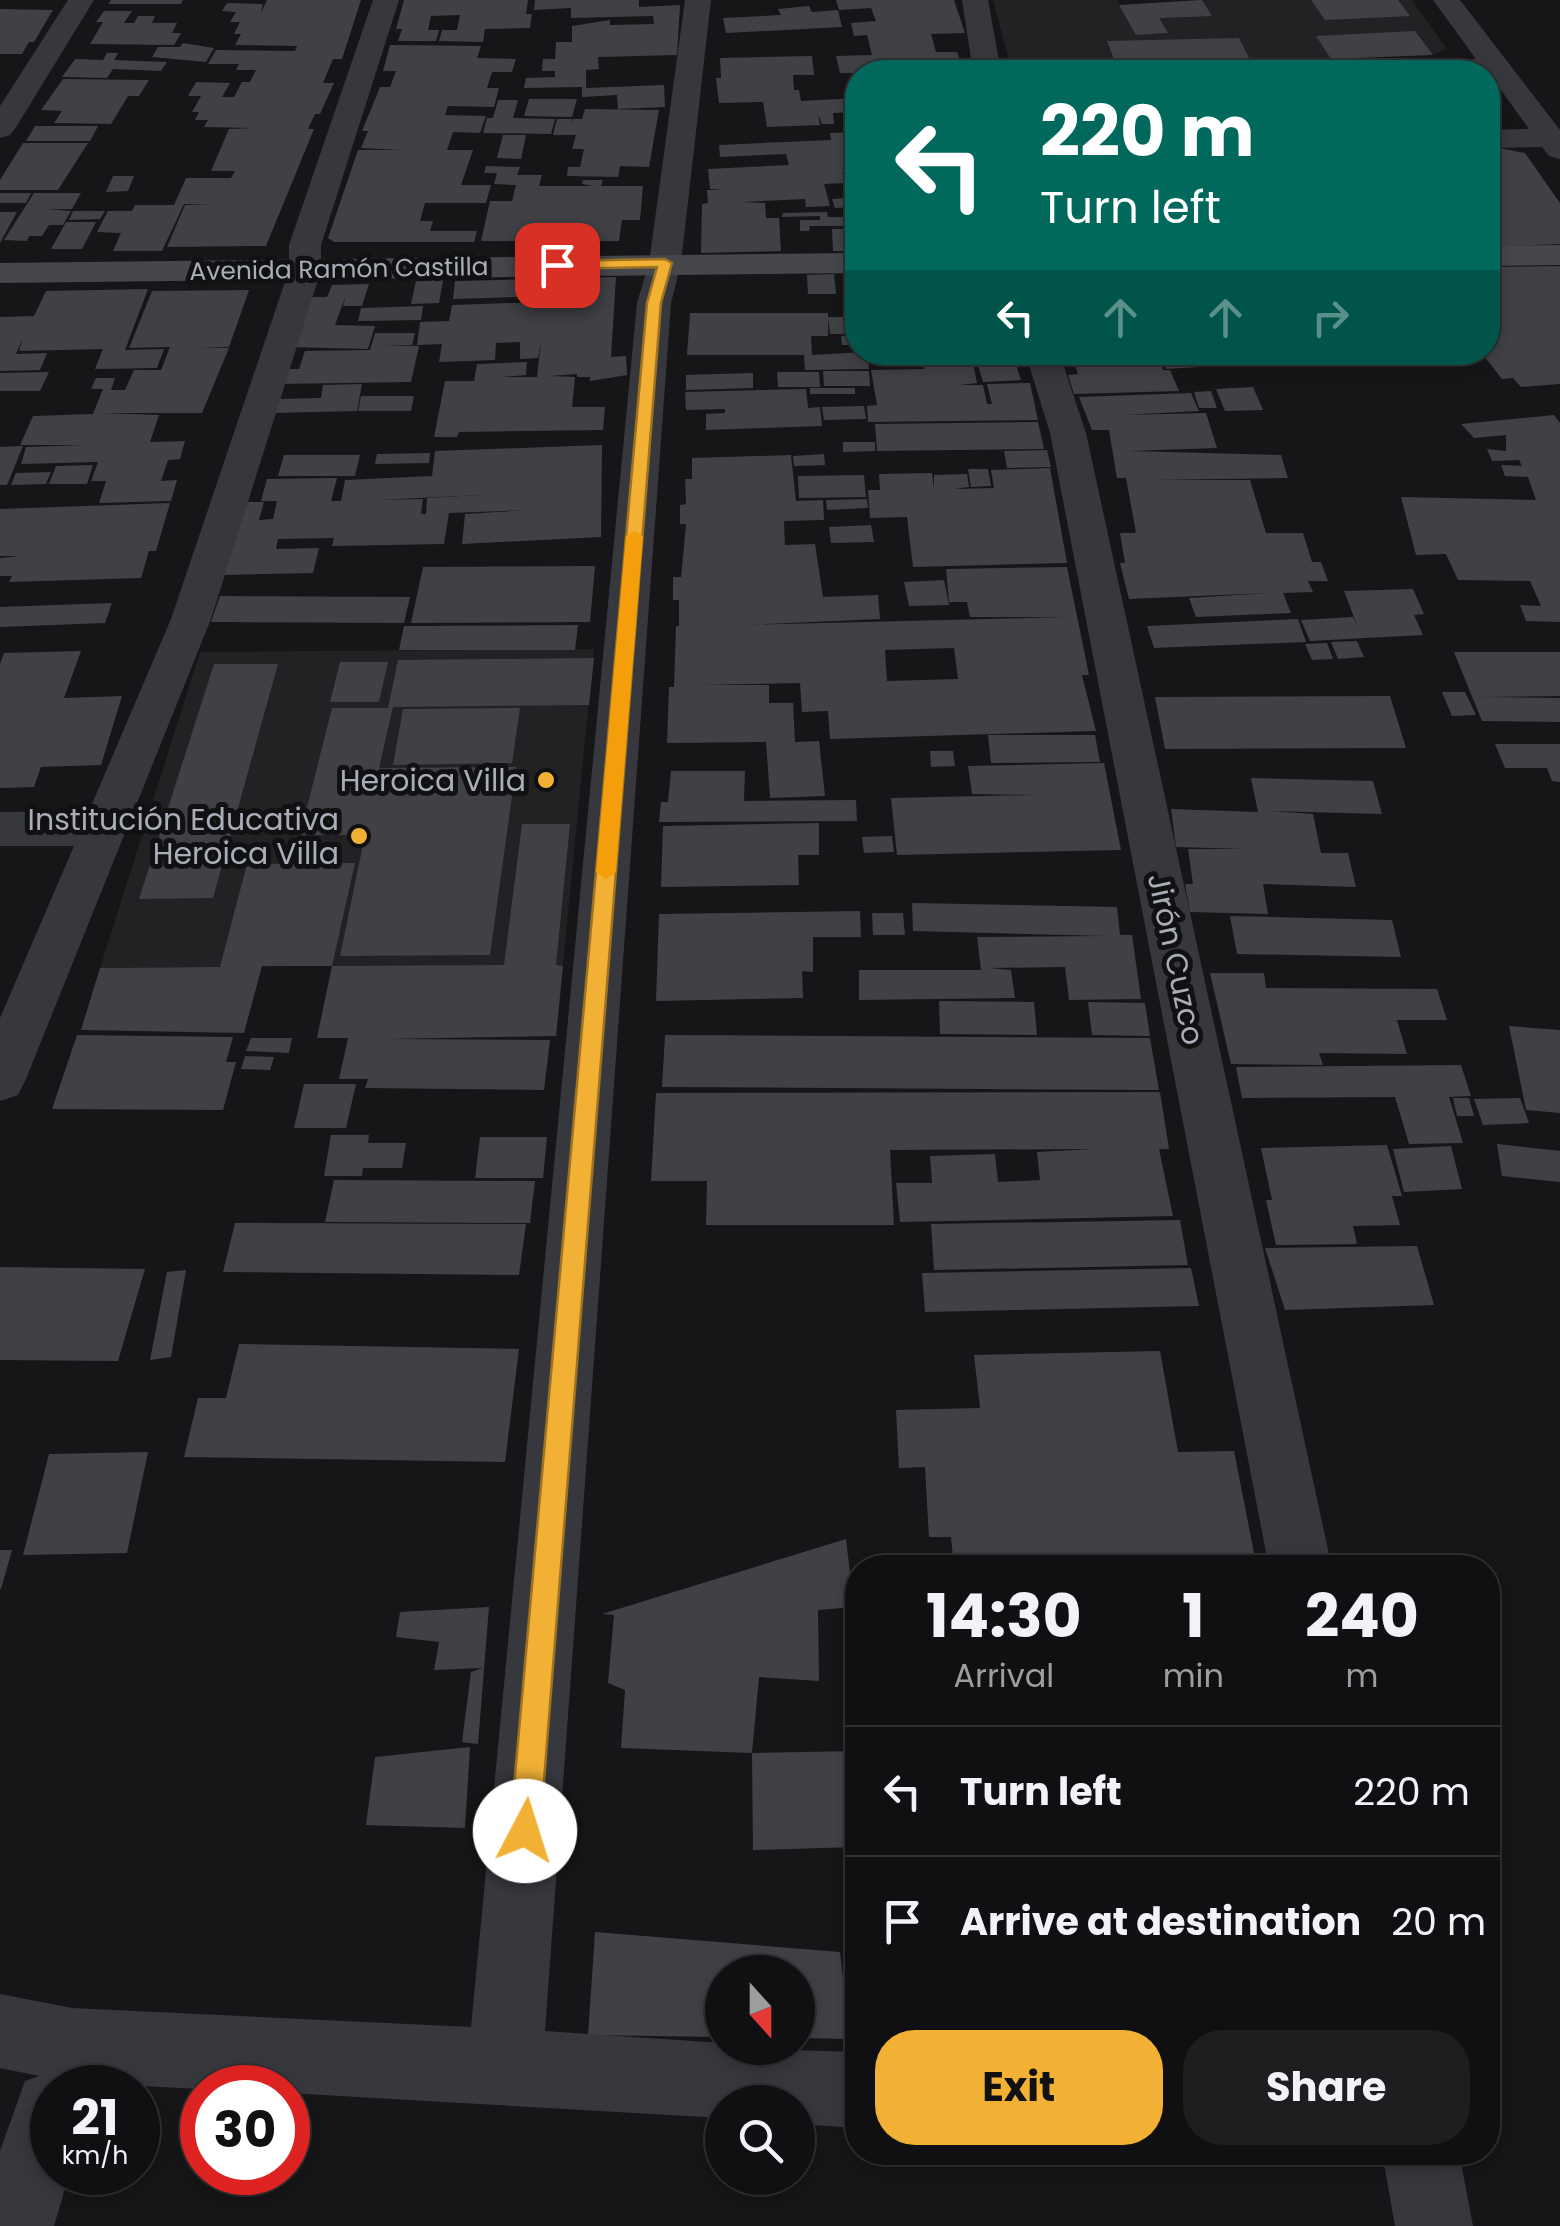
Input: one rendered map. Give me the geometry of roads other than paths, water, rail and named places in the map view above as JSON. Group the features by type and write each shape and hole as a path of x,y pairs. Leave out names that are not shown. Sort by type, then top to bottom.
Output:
{"street":[{"path":"0,129 81,0"},
{"path":"0,1079 191,619 305,270 305,244 386,0"},
{"path":"505,2066 654,303 665,263 698,0"},
{"path":"976,0 986,60"},
{"path":"1446,0 1494,60"},
{"path":"1500,67 1556,144"},
{"path":"1500,140 1556,144"},
{"path":"1500,256 1560,255"},
{"name":"Avenida Ramón Castilla","path":"0,273 845,263"},
{"name":"Jirón Cuzco","path":"1046,365 1072,453 1298,1555"},
{"path":"0,829 104,828"},
{"path":"0,2031 42,2065"},
{"path":"160,2077 505,2066 845,2089"},
{"path":"1422,2165 1434,2226"},
{"path":"16,2226 30,2181"}],"place":[{"name":"Heroica Villa","path":"546,780"},
{"name":"Institución Educativa Heroica Villa","path":"359,836"}]}
